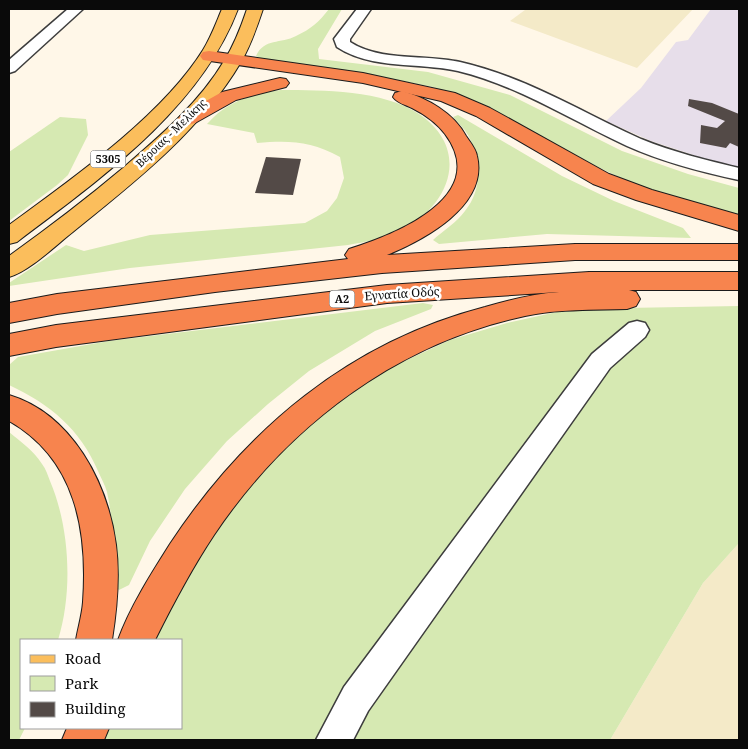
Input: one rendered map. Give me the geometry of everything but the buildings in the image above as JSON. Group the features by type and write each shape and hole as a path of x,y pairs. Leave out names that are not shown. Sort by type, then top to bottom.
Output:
{"highway":[{"path":"203,63 363,78 448,97 483,112 601,179 644,195 739,223"},
{"path":"229,66 280,83 333,86 404,98 427,108 445,120 460,139 469,161 467,182 455,201 439,218 405,240 367,253 263,277"},
{"path":"188,119 229,96 280,83"},
{"path":"9,313 57,304 263,277 382,264 585,252 739,252"},
{"path":"137,639 180,557 212,510 251,462 292,421 335,387 376,361 416,340 455,324 526,306 563,301 628,298 678,280"},
{"name":"Εγνατία Οδός","path":"9,345 156,323 369,296 536,283 678,280 739,281"},
{"path":"9,407 33,420 55,441 75,467 92,503 100,546 100,603 94,639"},
{"path":"82,740 89,729"}],"main road":[{"name":"Βέροιας - Μελίκης","path":"9,236 64,195 173,102 203,63 230,9"},
{"name":"Βέροιας - Μελίκης","path":"9,268 92,205 188,119 229,66 255,9"}],"street":[{"path":"9,68 76,9"},
{"path":"364,9 342,39 342,44 355,53 403,60 429,61 459,67 542,96 634,143 678,159 739,174"},
{"path":"334,740 356,699 596,369 602,361 637,330"}],"shaded area":[{"path":"524,9 693,9 637,68 510,21"},
{"path":"711,9 739,9 739,170 651,141 606,121 641,88 676,42 688,40"},
{"path":"739,543 739,740 610,740 703,583"}],"green space":[{"path":"329,9 342,9 318,49 319,59 428,72 510,95 622,151 688,174 739,188 739,215 644,189 598,167 482,104 433,87 373,75 264,60 256,56 259,50 268,44 306,31"},
{"path":"281,90 334,91 371,96 404,106 419,114 435,128 445,144 449,161 448,177 442,193 431,208 417,221 393,234 367,241 348,245 130,268 9,286 9,283 66,245 84,251 150,235 305,223 327,211 337,198 344,178 340,157 319,148 300,143 257,143 254,133 207,124 231,104 250,96"},
{"path":"458,115 562,176 614,201 683,228 691,238 547,234 439,244 433,240 462,215 471,202 477,184 478,164 476,154 468,135 453,117"},
{"path":"60,117 86,119 88,135 68,175 9,221 9,152"},
{"path":"423,303 433,305 431,309 375,331 309,371 268,404 227,441 185,489 150,541 129,585 119,590 114,584 112,527 107,492 91,456 73,430 62,419 24,392 9,385 9,365 18,357 109,341"},
{"path":"739,306 739,543 703,583 610,740 103,740 109,729 182,729 182,639 153,639 198,553 246,490 290,442 335,402 396,365 450,340 507,323 557,312 625,308"},
{"path":"9,432 39,459 46,470 62,519 67,560 67,581 66,602 58,639 20,639 20,729 24,729 19,740 9,740"}]}
